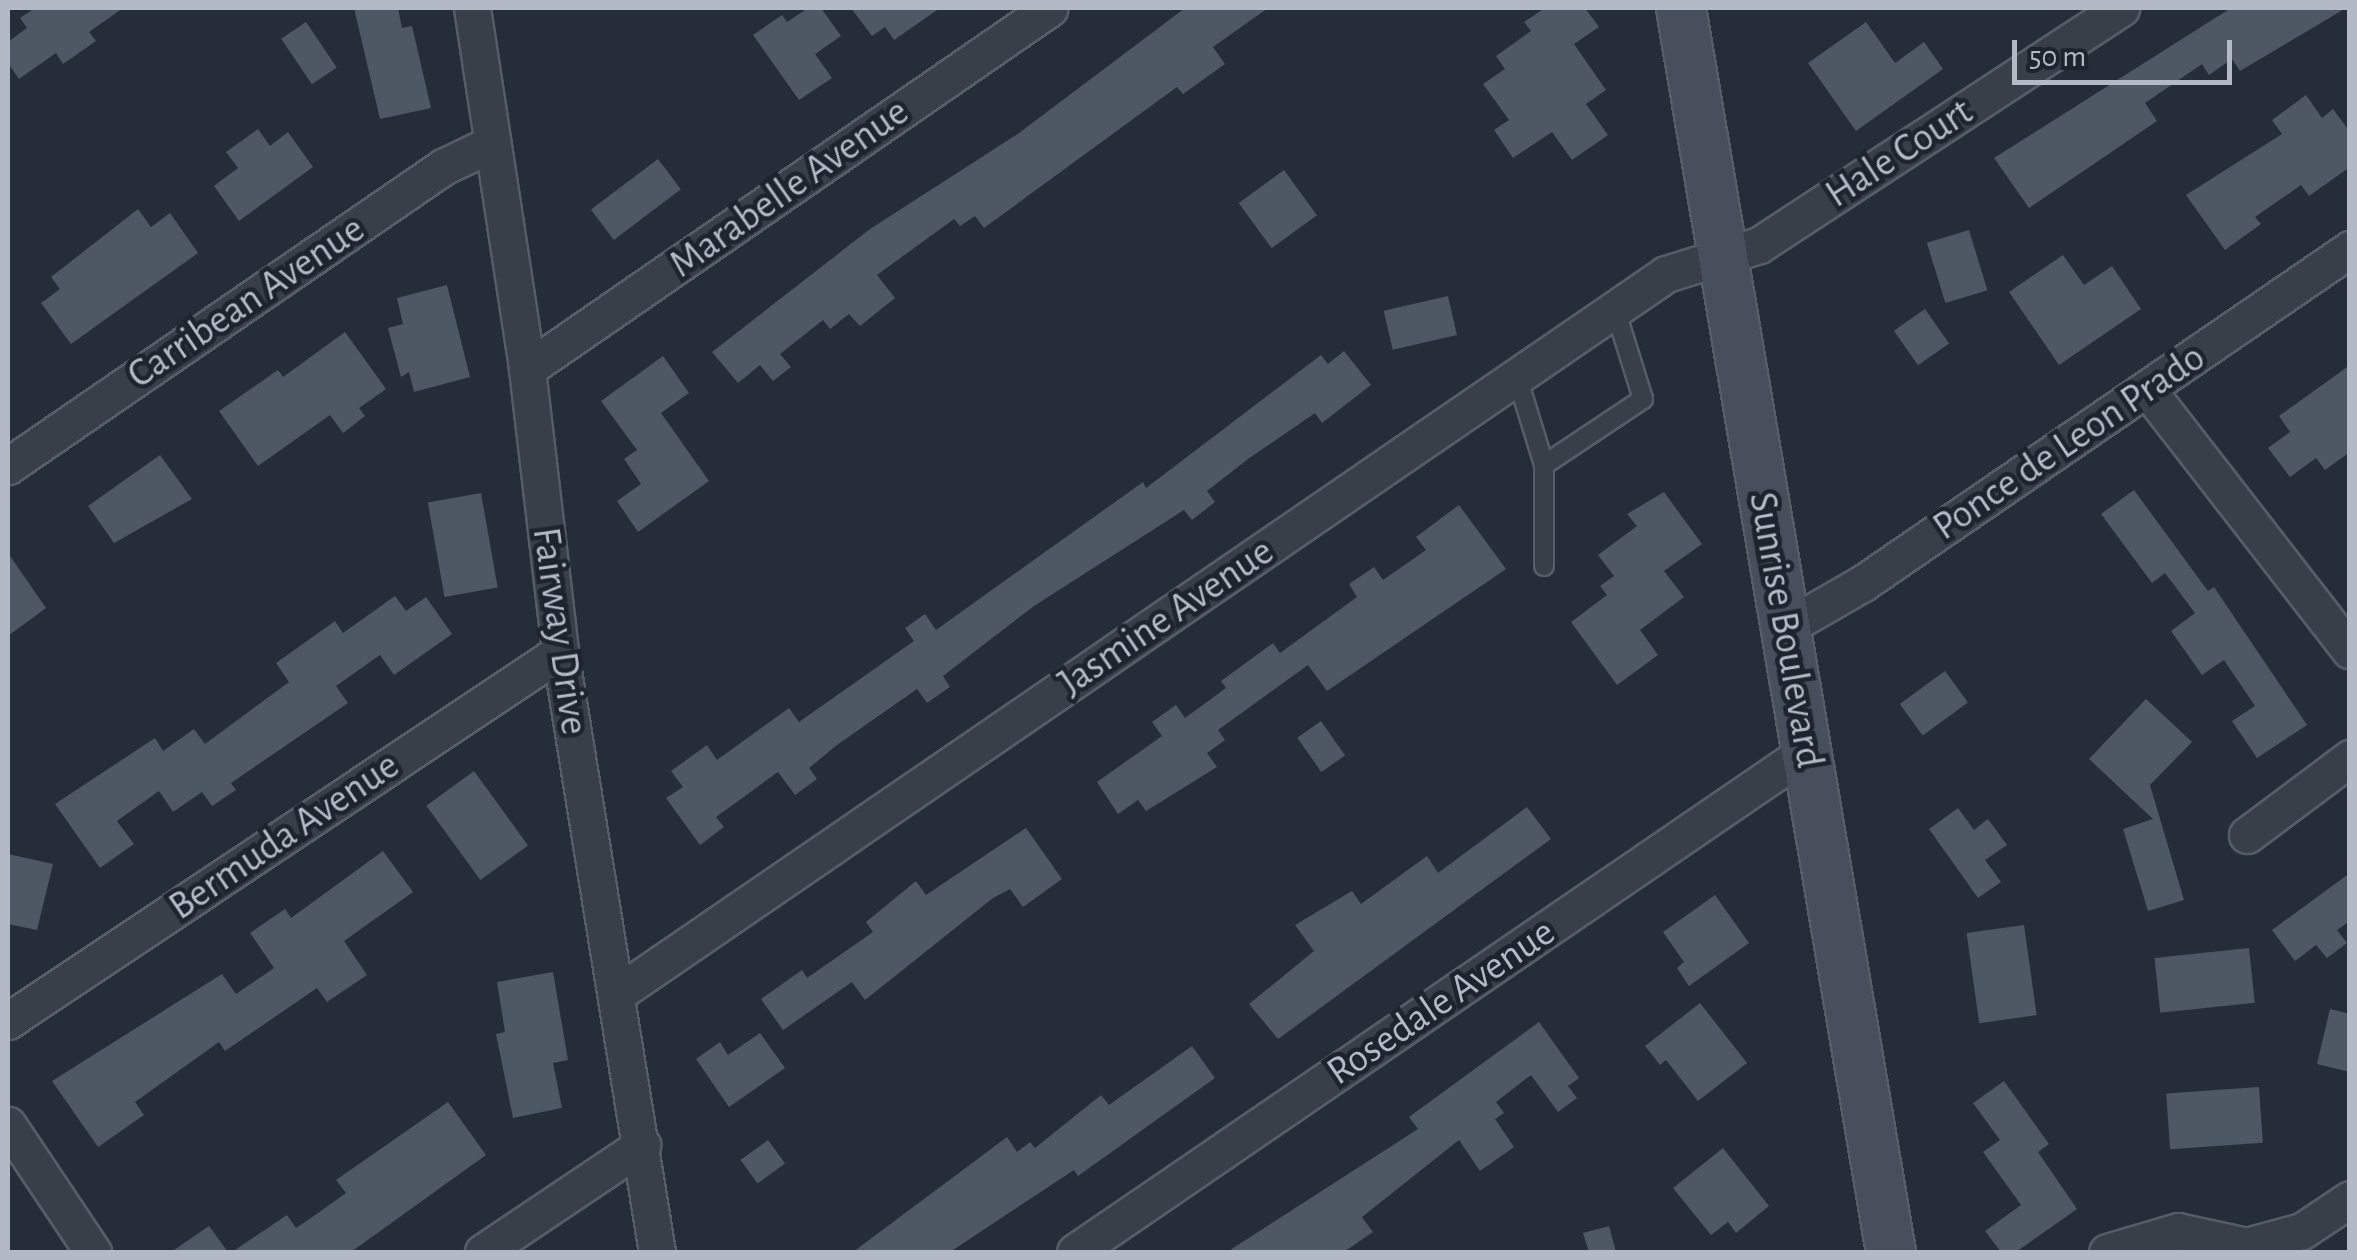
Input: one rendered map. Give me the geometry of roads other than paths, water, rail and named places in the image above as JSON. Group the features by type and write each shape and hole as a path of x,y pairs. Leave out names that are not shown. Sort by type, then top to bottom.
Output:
{"street":[{"name":"Fairway Drive","path":"472,8 489,145 527,369 560,652 657,1252"},
{"name":"Marabelle Avenue","path":"527,369 1050,8"},
{"name":"Sunrise Boulevard","path":"1681,8 1891,1252"},
{"name":"Hale Court","path":"1722,259 1758,245 2121,8"},
{"name":"Carribean Avenue","path":"8,466 443,166 489,145"},
{"name":"Ponce de Leon Prado","path":"1785,628 1863,582 2350,249"},
{"name":"Jasmine Avenue","path":"618,993 1666,274 1722,259"},
{"path":"2147,389 2350,652"},
{"name":"Bermuda Avenue","path":"8,1021 560,652"},
{"name":"Rosedale Avenue","path":"1075,1252 1807,750"},
{"path":"2247,835 2350,758"},
{"path":"8,1125 93,1252"},
{"path":"483,1252 642,1145"},
{"path":"2107,1252 2178,1231 2248,1249 2302,1230 2350,1198"}],"lane":[{"path":"1544,465 1643,398 1615,309"},
{"path":"1517,377 1544,465 1544,566"}]}
